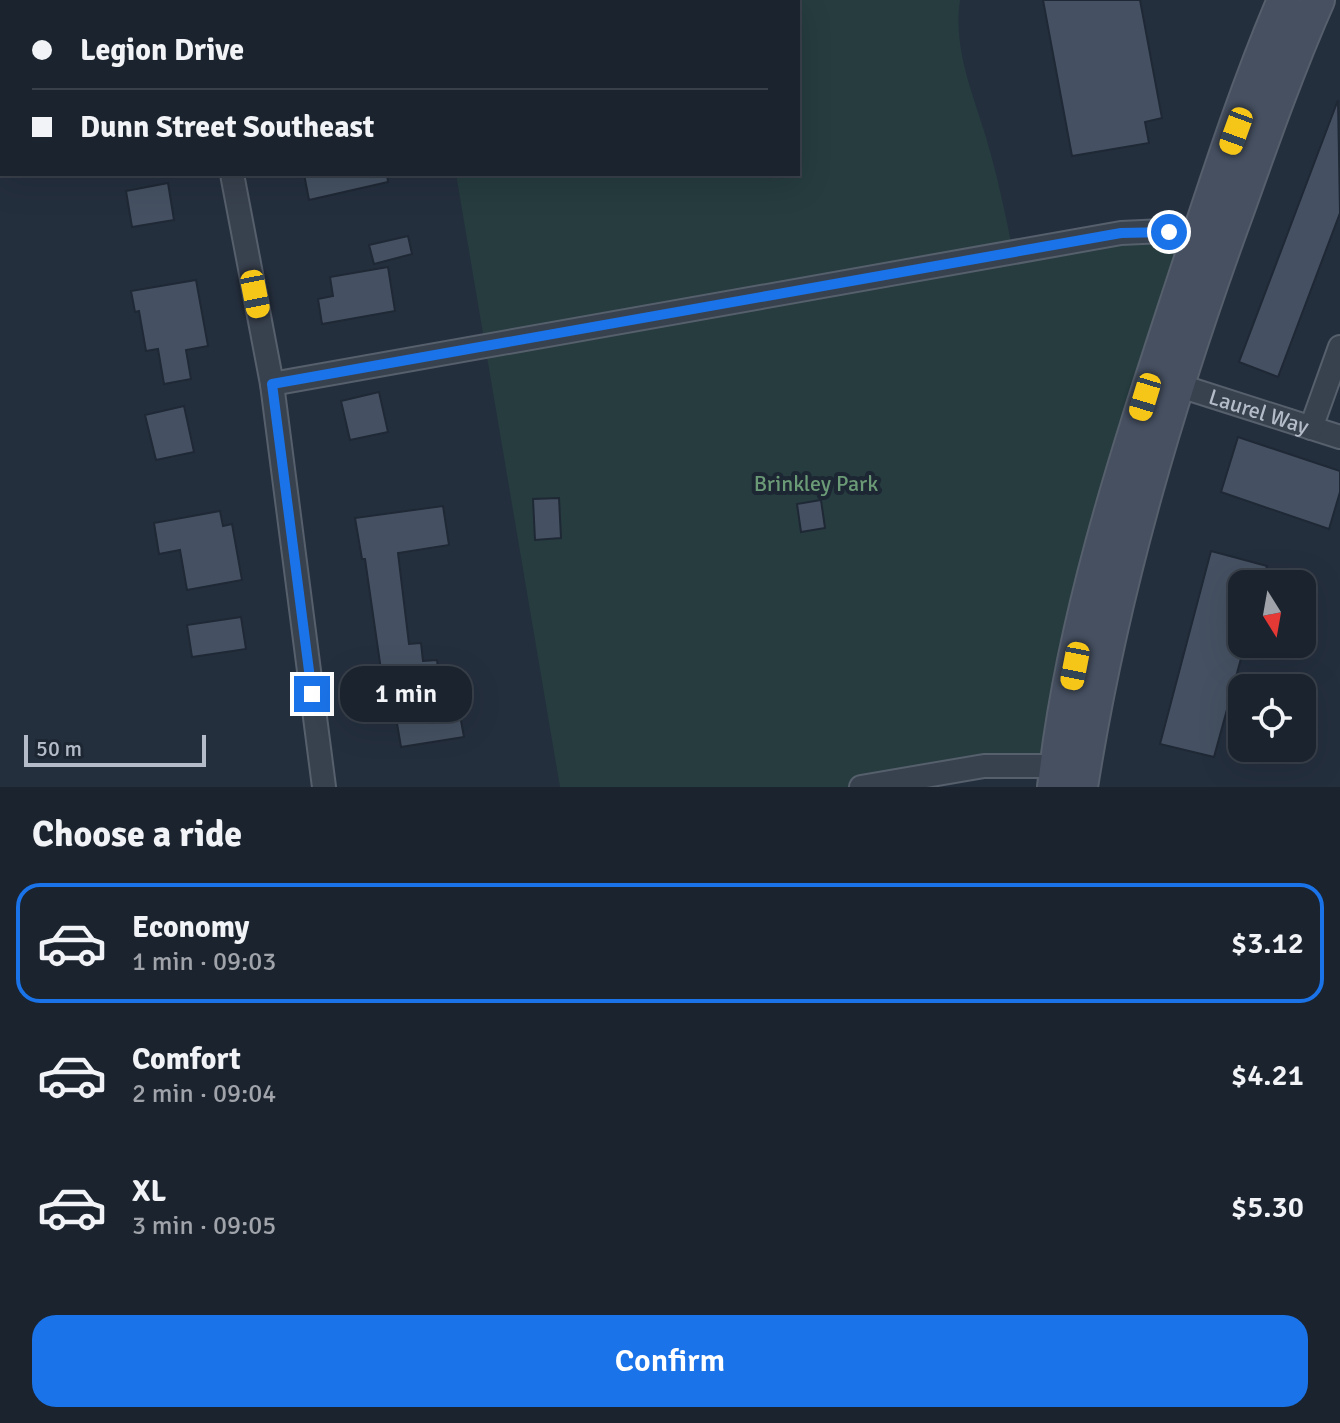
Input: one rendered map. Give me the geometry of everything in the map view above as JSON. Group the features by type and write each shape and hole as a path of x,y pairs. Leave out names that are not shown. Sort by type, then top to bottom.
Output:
{"main road":[{"path":"1055,777 1099,558 1120,480 1197,240 1284,0"},
{"path":"1081,787 1095,696 1119,589 1177,385 1227,239 1318,0"}],"street":[{"path":"232,176 272,384 324,787"},
{"path":"272,384 1121,233 1164,231 1197,240"},
{"path":"1311,428 1340,347"},
{"name":"Laurel Way","path":"1177,385 1340,437"},
{"path":"861,787 984,766 1055,777"}],"green space":[{"name":"Brinkley Park","path":"800,0 960,0 963,60 986,136 1013,251 1080,240 1197,240 1070,767 865,787 560,787 456,176 800,176"}],"building":[{"path":"1043,0 1140,0 1162,118 1145,122 1149,143 1072,156"},
{"path":"1338,100 1340,213 1278,377 1239,362"},
{"path":"304,176 387,176 388,182 309,200"},
{"path":"168,183 174,220 132,227 126,191"},
{"path":"408,236 412,254 374,264 369,245"},
{"path":"388,267 395,311 322,324 318,299 333,296 330,277"},
{"path":"196,280 208,346 186,350 191,379 164,384 158,349 146,351 139,311 135,312 131,291"},
{"path":"379,392 388,432 350,440 341,401"},
{"path":"184,406 194,452 156,460 145,415"},
{"path":"1238,437 1340,471 1340,492 1329,529 1221,492"},
{"path":"559,498 561,538 535,540 533,499"},
{"path":"821,500 825,528 801,532 797,504"},
{"path":"443,506 449,545 398,553 409,644 421,643 423,661 437,660 441,695 456,693 464,737 401,747 388,670 381,670 365,559 362,559 355,518"},
{"path":"220,511 223,526 232,524 242,580 187,590 180,550 159,554 154,523"},
{"path":"1211,551 1267,566 1266,570 1228,570 1228,658 1241,658 1237,674 1228,674 1228,706 1214,757 1160,744"},
{"path":"241,617 246,649 192,657 187,625"}],"route":[{"path":"312,694 272,384 1121,233 1169,232"}]}
